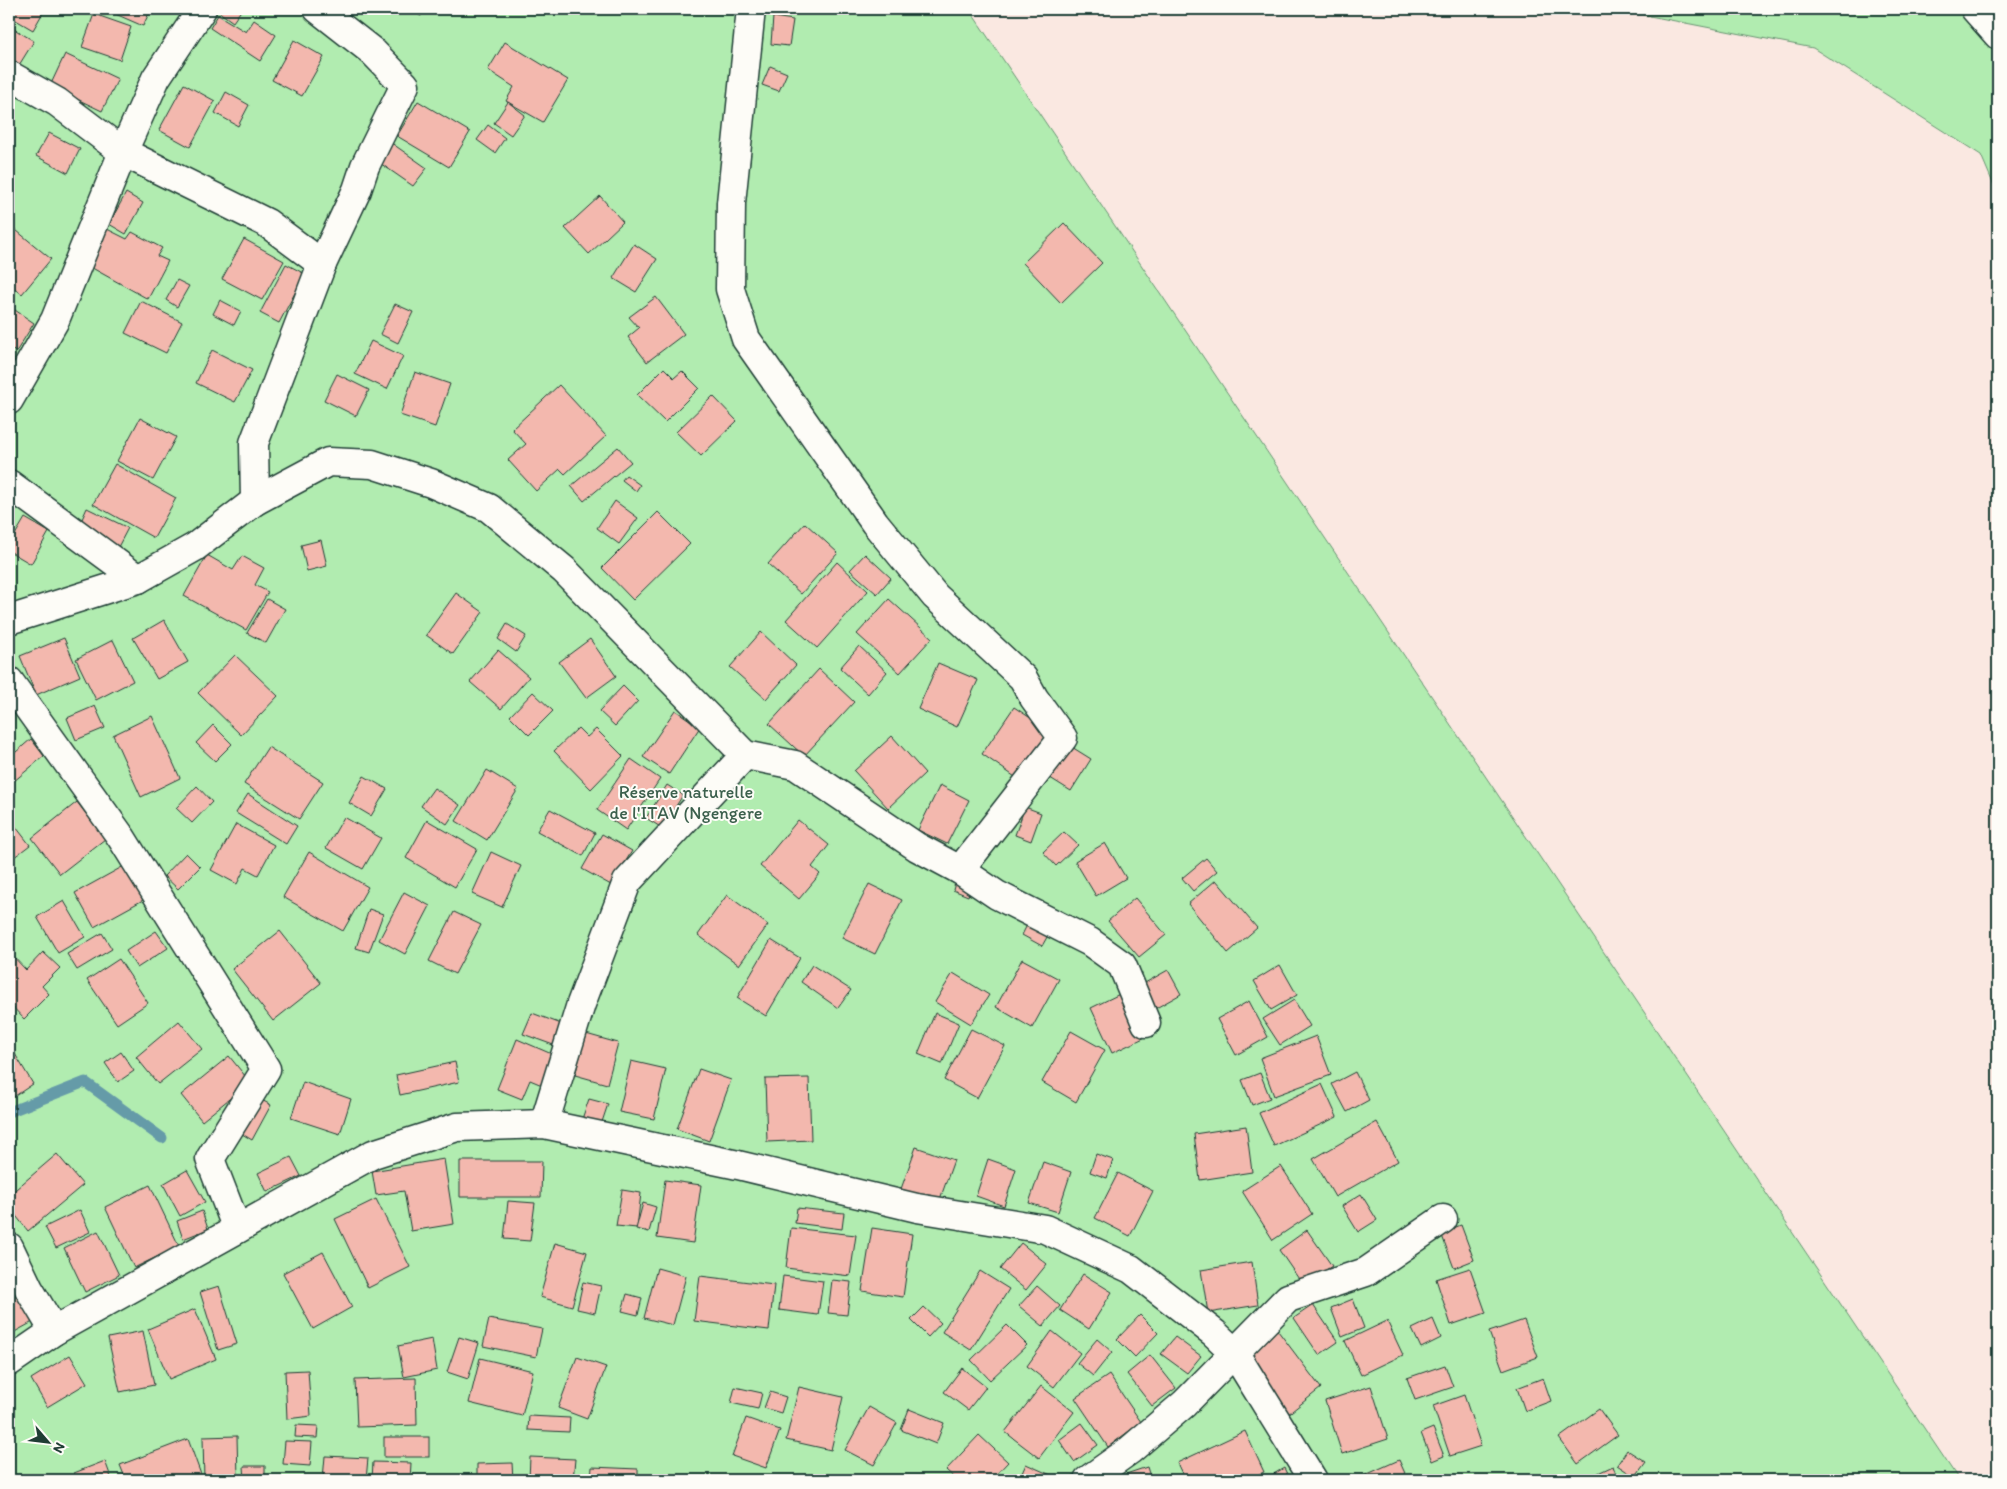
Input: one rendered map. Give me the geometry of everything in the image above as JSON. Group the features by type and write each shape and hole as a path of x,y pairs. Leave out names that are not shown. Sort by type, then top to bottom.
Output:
{"street":[{"path":"9,400 55,320 123,152 156,78 202,9"},
{"path":"255,501 254,444 322,264 358,190 365,166 405,86 373,52 318,9"},
{"path":"751,9 731,203 730,289 746,340 875,524 935,596 1023,678 1034,698 1063,738 960,870"},
{"path":"1975,9 1998,35"},
{"path":"9,75 57,102 123,152 267,223 322,264"},
{"path":"9,620 138,579 195,547 255,501 328,462 372,464 431,483 489,508 564,570 745,755 795,765 917,847 960,870 997,895 1090,942 1122,965 1146,1023"},
{"path":"9,484 138,579"},
{"path":"9,681 121,837 266,1069 210,1160 237,1228"},
{"path":"544,1124 581,1004 627,882 745,755"},
{"path":"9,1362 54,1331 372,1154 457,1127 544,1124 738,1165 917,1208 1045,1229 1131,1269 1214,1333 1234,1352 1313,1480"},
{"path":"1088,1480 1130,1450 1184,1404 1288,1298 1366,1272 1444,1219"},
{"path":"9,1247 29,1288 54,1331"}],"green space":[{"name":"Réserve naturelle de l'ITAV (Ngengere","path":"9,9 969,9 1959,1480 9,1480"},
{"path":"1614,9 1998,9 1998,195 1981,155 1813,48"}],"building":[{"path":"9,9 45,9 33,30 9,16"},
{"path":"104,9 151,9 143,26"},
{"path":"215,9 242,9 233,22"},
{"path":"412,9 424,9 421,16 411,11"},
{"path":"94,14 131,27 120,60 82,47"},
{"path":"218,15 246,32 254,20 276,35 260,61 210,28"},
{"path":"773,17 793,20 789,46 771,44"},
{"path":"9,26 34,41 16,70 9,66"},
{"path":"294,40 324,57 302,96 272,80"},
{"path":"505,42 568,80 543,122 506,101 514,87 488,70"},
{"path":"65,54 118,79 102,111 50,86"},
{"path":"770,66 787,73 779,91 762,85"},
{"path":"184,84 215,101 190,147 159,130"},
{"path":"226,92 249,105 238,126 215,113"},
{"path":"418,101 470,132 449,167 397,136"},
{"path":"508,102 525,115 511,135 494,123"},
{"path":"488,125 505,138 495,153 477,140"},
{"path":"49,133 80,149 68,173 36,156"},
{"path":"390,142 427,168 413,186 377,161"},
{"path":"126,193 143,203 126,234 109,224"},
{"path":"600,196 623,222 589,254 565,228"},
{"path":"1064,223 1102,263 1061,303 1023,263"},
{"path":"11,226 51,259 22,294 9,284 9,229"},
{"path":"105,228 127,239 132,232 162,248 157,256 168,261 148,299 85,264"},
{"path":"244,239 284,261 262,300 222,279"},
{"path":"634,244 657,259 636,292 613,278"},
{"path":"286,264 305,274 279,323 260,313"},
{"path":"177,280 189,286 177,307 166,300"},
{"path":"656,297 684,334 647,362 628,337 639,328 629,317"},
{"path":"220,300 241,311 234,325 213,314"},
{"path":"141,301 182,322 166,353 125,333"},
{"path":"395,304 413,312 398,343 380,334"},
{"path":"9,306 34,323 16,352 9,348"},
{"path":"371,341 403,356 387,389 355,374"},
{"path":"212,350 252,370 235,402 196,383"},
{"path":"664,368 674,378 682,371 699,388 665,422 637,395"},
{"path":"415,372 450,384 435,427 400,415"},
{"path":"337,374 369,390 356,416 324,400"},
{"path":"559,385 606,436 565,474 560,469 536,491 508,460 526,444 512,429"},
{"path":"713,396 737,421 701,456 676,432"},
{"path":"140,418 176,437 153,480 117,461"},
{"path":"618,447 631,462 584,501 571,486"},
{"path":"115,464 176,498 154,538 93,504"},
{"path":"626,475 640,485 636,491 622,480"},
{"path":"615,501 638,518 619,544 597,528"},
{"path":"87,508 128,528 118,547 78,528"},
{"path":"658,512 690,544 633,600 602,568"},
{"path":"25,518 49,532 31,564 9,551 9,545"},
{"path":"805,523 838,553 801,594 768,564"},
{"path":"321,540 327,566 307,571 301,545"},
{"path":"865,554 891,578 877,594 850,570"},
{"path":"207,555 233,570 242,556 264,568 255,585 268,592 246,630 184,596"},
{"path":"837,562 868,591 817,648 786,620"},
{"path":"456,593 483,612 453,654 426,635"},
{"path":"267,599 285,609 266,643 247,633"},
{"path":"889,599 932,638 900,673 857,634"},
{"path":"164,620 188,662 157,679 133,638"},
{"path":"507,624 526,636 516,652 498,639"},
{"path":"761,632 796,665 766,699 730,667"},
{"path":"64,638 80,676 36,695 20,656"},
{"path":"590,639 616,676 586,698 559,662"},
{"path":"113,640 133,681 96,700 76,659"},
{"path":"859,646 887,672 868,694 840,668"},
{"path":"498,650 529,677 501,709 470,682"},
{"path":"235,655 278,696 241,735 198,693"},
{"path":"938,663 978,680 957,727 918,709"},
{"path":"819,669 854,702 804,756 769,724"},
{"path":"623,686 638,701 615,726 599,711"},
{"path":"533,692 553,711 529,735 510,716"},
{"path":"95,706 105,728 76,740 67,718"},
{"path":"1014,707 1050,731 1018,779 982,754"},
{"path":"675,710 700,727 669,774 643,757"},
{"path":"152,716 180,778 141,797 113,735"},
{"path":"213,725 232,744 215,761 196,743"},
{"path":"578,728 587,737 596,729 623,756 591,789 554,751"},
{"path":"892,736 925,773 888,808 854,771"},
{"path":"31,739 44,756 13,782 9,776 9,758"},
{"path":"1067,744 1091,759 1071,791 1047,776"},
{"path":"268,747 323,782 299,819 244,784"},
{"path":"631,759 660,779 626,830 597,810"},
{"path":"487,770 518,789 487,840 456,821"},
{"path":"364,776 387,789 371,816 349,803"},
{"path":"667,785 683,795 662,828 646,818"},
{"path":"940,785 969,800 947,844 918,830"},
{"path":"197,786 212,802 192,823 176,808"},
{"path":"434,788 460,805 447,824 421,806"},
{"path":"248,794 297,826 286,844 236,813"},
{"path":"77,802 105,839 60,874 32,838"},
{"path":"1025,807 1041,813 1031,841 1015,835"},
{"path":"550,809 595,833 583,856 537,831"},
{"path":"344,817 381,838 363,869 326,848"},
{"path":"9,818 30,845 9,861"},
{"path":"427,820 477,849 455,887 406,858"},
{"path":"798,820 829,845 812,867 820,874 799,899 760,866"},
{"path":"236,824 274,845 258,875 245,868 237,884 211,870"},
{"path":"1064,832 1078,845 1056,866 1043,852"},
{"path":"602,834 632,851 611,885 582,869"},
{"path":"1105,843 1126,878 1096,896 1075,861"},
{"path":"309,852 368,887 343,931 283,897"},
{"path":"491,852 521,866 502,907 472,894"},
{"path":"186,853 200,867 178,889 164,876"},
{"path":"1206,858 1217,871 1193,891 1182,878"},
{"path":"124,866 143,900 94,927 75,893"},
{"path":"957,876 973,882 968,896 953,890"},
{"path":"1216,880 1257,928 1228,953 1188,904"},
{"path":"869,884 902,900 875,954 842,938"},
{"path":"404,892 430,906 405,954 379,940"},
{"path":"727,895 768,925 739,965 698,935"},
{"path":"1135,898 1166,935 1139,957 1108,921"},
{"path":"64,901 85,937 58,953 37,917"},
{"path":"369,909 383,914 369,952 356,948"},
{"path":"454,912 481,925 455,974 429,961"},
{"path":"1030,919 1051,930 1042,946 1022,935"},
{"path":"156,931 168,948 137,968 126,951"},
{"path":"280,931 321,983 273,1021 232,969"},
{"path":"102,933 112,949 77,970 67,954"},
{"path":"771,940 800,958 766,1016 737,998"},
{"path":"9,952 26,970 43,952 60,968 42,986 49,994 24,1019 9,1003"},
{"path":"119,959 148,1003 117,1024 87,980"},
{"path":"1022,959 1059,979 1032,1028 996,1007"},
{"path":"812,965 851,990 838,1008 801,982"},
{"path":"1280,965 1297,995 1271,1010 1254,981"},
{"path":"1168,970 1181,994 1149,1012 1136,988"},
{"path":"953,973 989,995 971,1024 935,1002"},
{"path":"1128,990 1150,1035 1112,1053 1091,1008"},
{"path":"1294,1000 1310,1026 1280,1045 1263,1019"},
{"path":"1249,1001 1268,1037 1236,1055 1217,1019"},
{"path":"532,1013 564,1025 556,1046 523,1034"},
{"path":"935,1013 959,1023 942,1064 918,1054"},
{"path":"179,1021 202,1049 158,1084 136,1057"},
{"path":"971,1029 1005,1046 977,1098 944,1080"},
{"path":"1071,1031 1105,1050 1076,1102 1042,1082"},
{"path":"586,1034 618,1043 607,1084 575,1075"},
{"path":"1316,1036 1331,1075 1274,1096 1260,1058"},
{"path":"517,1039 554,1055 542,1085 530,1080 522,1099 497,1089"},
{"path":"9,1044 33,1084 9,1100"},
{"path":"121,1052 134,1071 118,1082 105,1063"},
{"path":"229,1056 250,1082 202,1121 181,1095"},
{"path":"631,1061 666,1069 654,1119 619,1112"},
{"path":"455,1062 459,1082 400,1095 396,1075"},
{"path":"699,1069 731,1080 709,1141 677,1129"},
{"path":"1355,1072 1369,1100 1347,1112 1332,1084"},
{"path":"1260,1073 1270,1098 1252,1105 1242,1080"},
{"path":"809,1078 811,1140 767,1142 765,1079"},
{"path":"303,1082 351,1099 340,1134 291,1118"},
{"path":"1322,1084 1337,1117 1274,1146 1259,1113"},
{"path":"252,1095 271,1105 252,1140 234,1129"},
{"path":"589,1099 608,1104 601,1125 582,1119"},
{"path":"1377,1122 1398,1161 1335,1197 1313,1159"},
{"path":"1246,1126 1252,1172 1200,1180 1194,1134"},
{"path":"916,1147 954,1160 939,1202 901,1189"},
{"path":"57,1154 83,1185 28,1231 9,1207 9,1195"},
{"path":"1096,1154 1113,1160 1107,1178 1090,1172"},
{"path":"291,1157 301,1176 267,1192 258,1173"},
{"path":"444,1159 454,1224 411,1231 404,1191 376,1195 372,1171"},
{"path":"988,1159 1016,1169 1004,1206 976,1196"},
{"path":"460,1161 542,1161 541,1197 460,1197"},
{"path":"1043,1162 1071,1172 1058,1212 1029,1203"},
{"path":"1281,1166 1312,1214 1273,1240 1242,1191"},
{"path":"187,1170 205,1202 180,1216 163,1184"},
{"path":"1118,1173 1153,1191 1130,1236 1095,1218"},
{"path":"665,1180 701,1185 693,1243 657,1238"},
{"path":"150,1185 179,1246 134,1268 105,1207"},
{"path":"622,1190 641,1193 637,1228 616,1226"},
{"path":"1361,1194 1377,1220 1358,1232 1342,1206"},
{"path":"376,1199 410,1267 368,1288 335,1219"},
{"path":"508,1201 535,1203 530,1241 504,1239"},
{"path":"643,1203 656,1207 649,1232 636,1229"},
{"path":"797,1208 844,1213 842,1229 795,1223"},
{"path":"80,1210 90,1232 56,1248 45,1227"},
{"path":"202,1211 208,1229 183,1239 177,1221"},
{"path":"1461,1225 1474,1260 1454,1268 1441,1233"},
{"path":"791,1228 856,1235 850,1276 786,1268"},
{"path":"872,1228 912,1234 903,1297 862,1291"},
{"path":"1307,1230 1332,1266 1303,1285 1279,1250"},
{"path":"98,1231 119,1275 85,1292 64,1248"},
{"path":"555,1243 587,1252 572,1306 540,1297"},
{"path":"1021,1243 1047,1264 1026,1290 1000,1269"},
{"path":"323,1252 352,1307 313,1329 283,1273"},
{"path":"1252,1262 1258,1305 1208,1313 1201,1270"},
{"path":"657,1268 686,1276 673,1325 644,1318"},
{"path":"1470,1268 1486,1313 1451,1325 1436,1279"},
{"path":"9,1271 40,1318 9,1335"},
{"path":"980,1271 1009,1289 971,1350 942,1332"},
{"path":"1083,1274 1112,1292 1089,1329 1060,1310"},
{"path":"700,1276 774,1285 769,1330 694,1321"},
{"path":"783,1276 823,1281 818,1315 779,1310"},
{"path":"832,1280 851,1282 847,1315 828,1313"},
{"path":"583,1282 601,1286 595,1313 577,1309"},
{"path":"219,1286 237,1344 218,1350 200,1292"},
{"path":"1037,1286 1060,1306 1043,1326 1019,1306"},
{"path":"627,1294 642,1298 638,1315 622,1311"},
{"path":"1353,1299 1364,1328 1342,1337 1331,1308"},
{"path":"1313,1305 1338,1342 1319,1355 1294,1318"},
{"path":"924,1307 941,1323 928,1337 911,1320"},
{"path":"195,1309 216,1359 169,1379 148,1329"},
{"path":"1140,1315 1158,1333 1135,1357 1117,1339"},
{"path":"489,1319 542,1329 536,1357 483,1346"},
{"path":"1433,1319 1441,1338 1421,1348 1412,1329"},
{"path":"1524,1320 1538,1357 1503,1370 1489,1332"},
{"path":"1387,1321 1403,1355 1361,1375 1345,1341"},
{"path":"1007,1325 1027,1345 990,1380 971,1360"},
{"path":"1275,1327 1321,1388 1287,1415 1241,1354"},
{"path":"143,1331 154,1385 120,1392 108,1338"},
{"path":"1052,1331 1080,1353 1054,1387 1027,1366"},
{"path":"459,1337 479,1343 468,1379 447,1372"},
{"path":"1175,1337 1201,1356 1187,1373 1161,1354"},
{"path":"432,1339 437,1370 404,1377 398,1346"},
{"path":"1097,1339 1112,1352 1093,1376 1077,1363"},
{"path":"70,1355 87,1383 47,1407 31,1379"},
{"path":"1150,1355 1176,1388 1152,1406 1127,1374"},
{"path":"577,1357 606,1367 587,1419 558,1408"},
{"path":"480,1358 533,1371 522,1416 469,1403"},
{"path":"1445,1365 1453,1387 1415,1400 1407,1378"},
{"path":"962,1368 986,1387 968,1410 944,1392"},
{"path":"308,1370 311,1416 287,1419 285,1371"},
{"path":"1109,1375 1141,1422 1108,1447 1075,1398"},
{"path":"416,1378 417,1425 357,1427 355,1380"},
{"path":"1543,1378 1551,1401 1525,1411 1517,1388"},
{"path":"1041,1386 1074,1412 1039,1458 1005,1432"},
{"path":"1371,1386 1388,1439 1342,1454 1325,1401"},
{"path":"735,1387 762,1393 758,1409 731,1403"},
{"path":"799,1387 843,1397 831,1450 786,1440"},
{"path":"770,1392 786,1397 781,1413 764,1408"},
{"path":"1464,1395 1481,1446 1450,1456 1433,1406"},
{"path":"869,1407 897,1423 874,1465 845,1450"},
{"path":"909,1409 944,1423 936,1444 901,1430"},
{"path":"1599,1409 1618,1435 1578,1464 1559,1438"},
{"path":"529,1416 570,1418 569,1432 528,1430"},
{"path":"746,1418 780,1430 766,1468 732,1456"},
{"path":"1082,1423 1098,1445 1074,1462 1059,1440"},
{"path":"296,1425 318,1426 317,1438 295,1437"},
{"path":"1433,1428 1444,1456 1432,1461 1421,1433"},
{"path":"1245,1431 1264,1472 1246,1480 1185,1480 1177,1463"},
{"path":"979,1435 1008,1462 991,1480 957,1480 946,1470"},
{"path":"237,1436 238,1480 204,1480 203,1437"},
{"path":"384,1437 429,1437 429,1457 384,1457"},
{"path":"188,1439 203,1480 126,1480 120,1465"},
{"path":"285,1441 312,1442 310,1466 283,1464"},
{"path":"1627,1450 1646,1462 1635,1477 1617,1465"},
{"path":"325,1456 368,1458 366,1480 323,1479"},
{"path":"530,1457 575,1459 573,1480 529,1480"},
{"path":"1399,1460 1408,1480 1365,1480 1363,1476"},
{"path":"105,1461 112,1480 77,1480 74,1473"},
{"path":"373,1462 411,1463 410,1480 372,1480"},
{"path":"512,1463 513,1480 477,1480 477,1464"},
{"path":"1026,1464 1053,1476 1051,1480 1019,1480"},
{"path":"244,1466 265,1466 265,1480 245,1480"},
{"path":"1613,1466 1618,1480 1601,1480 1598,1473"},
{"path":"592,1467 638,1469 638,1480 591,1480"},
{"path":"1147,1467 1151,1480 1121,1480 1120,1476"},
{"path":"1284,1468 1290,1480 1265,1479"}],"waterway":[{"path":"9,1112 85,1082 162,1138"}]}
